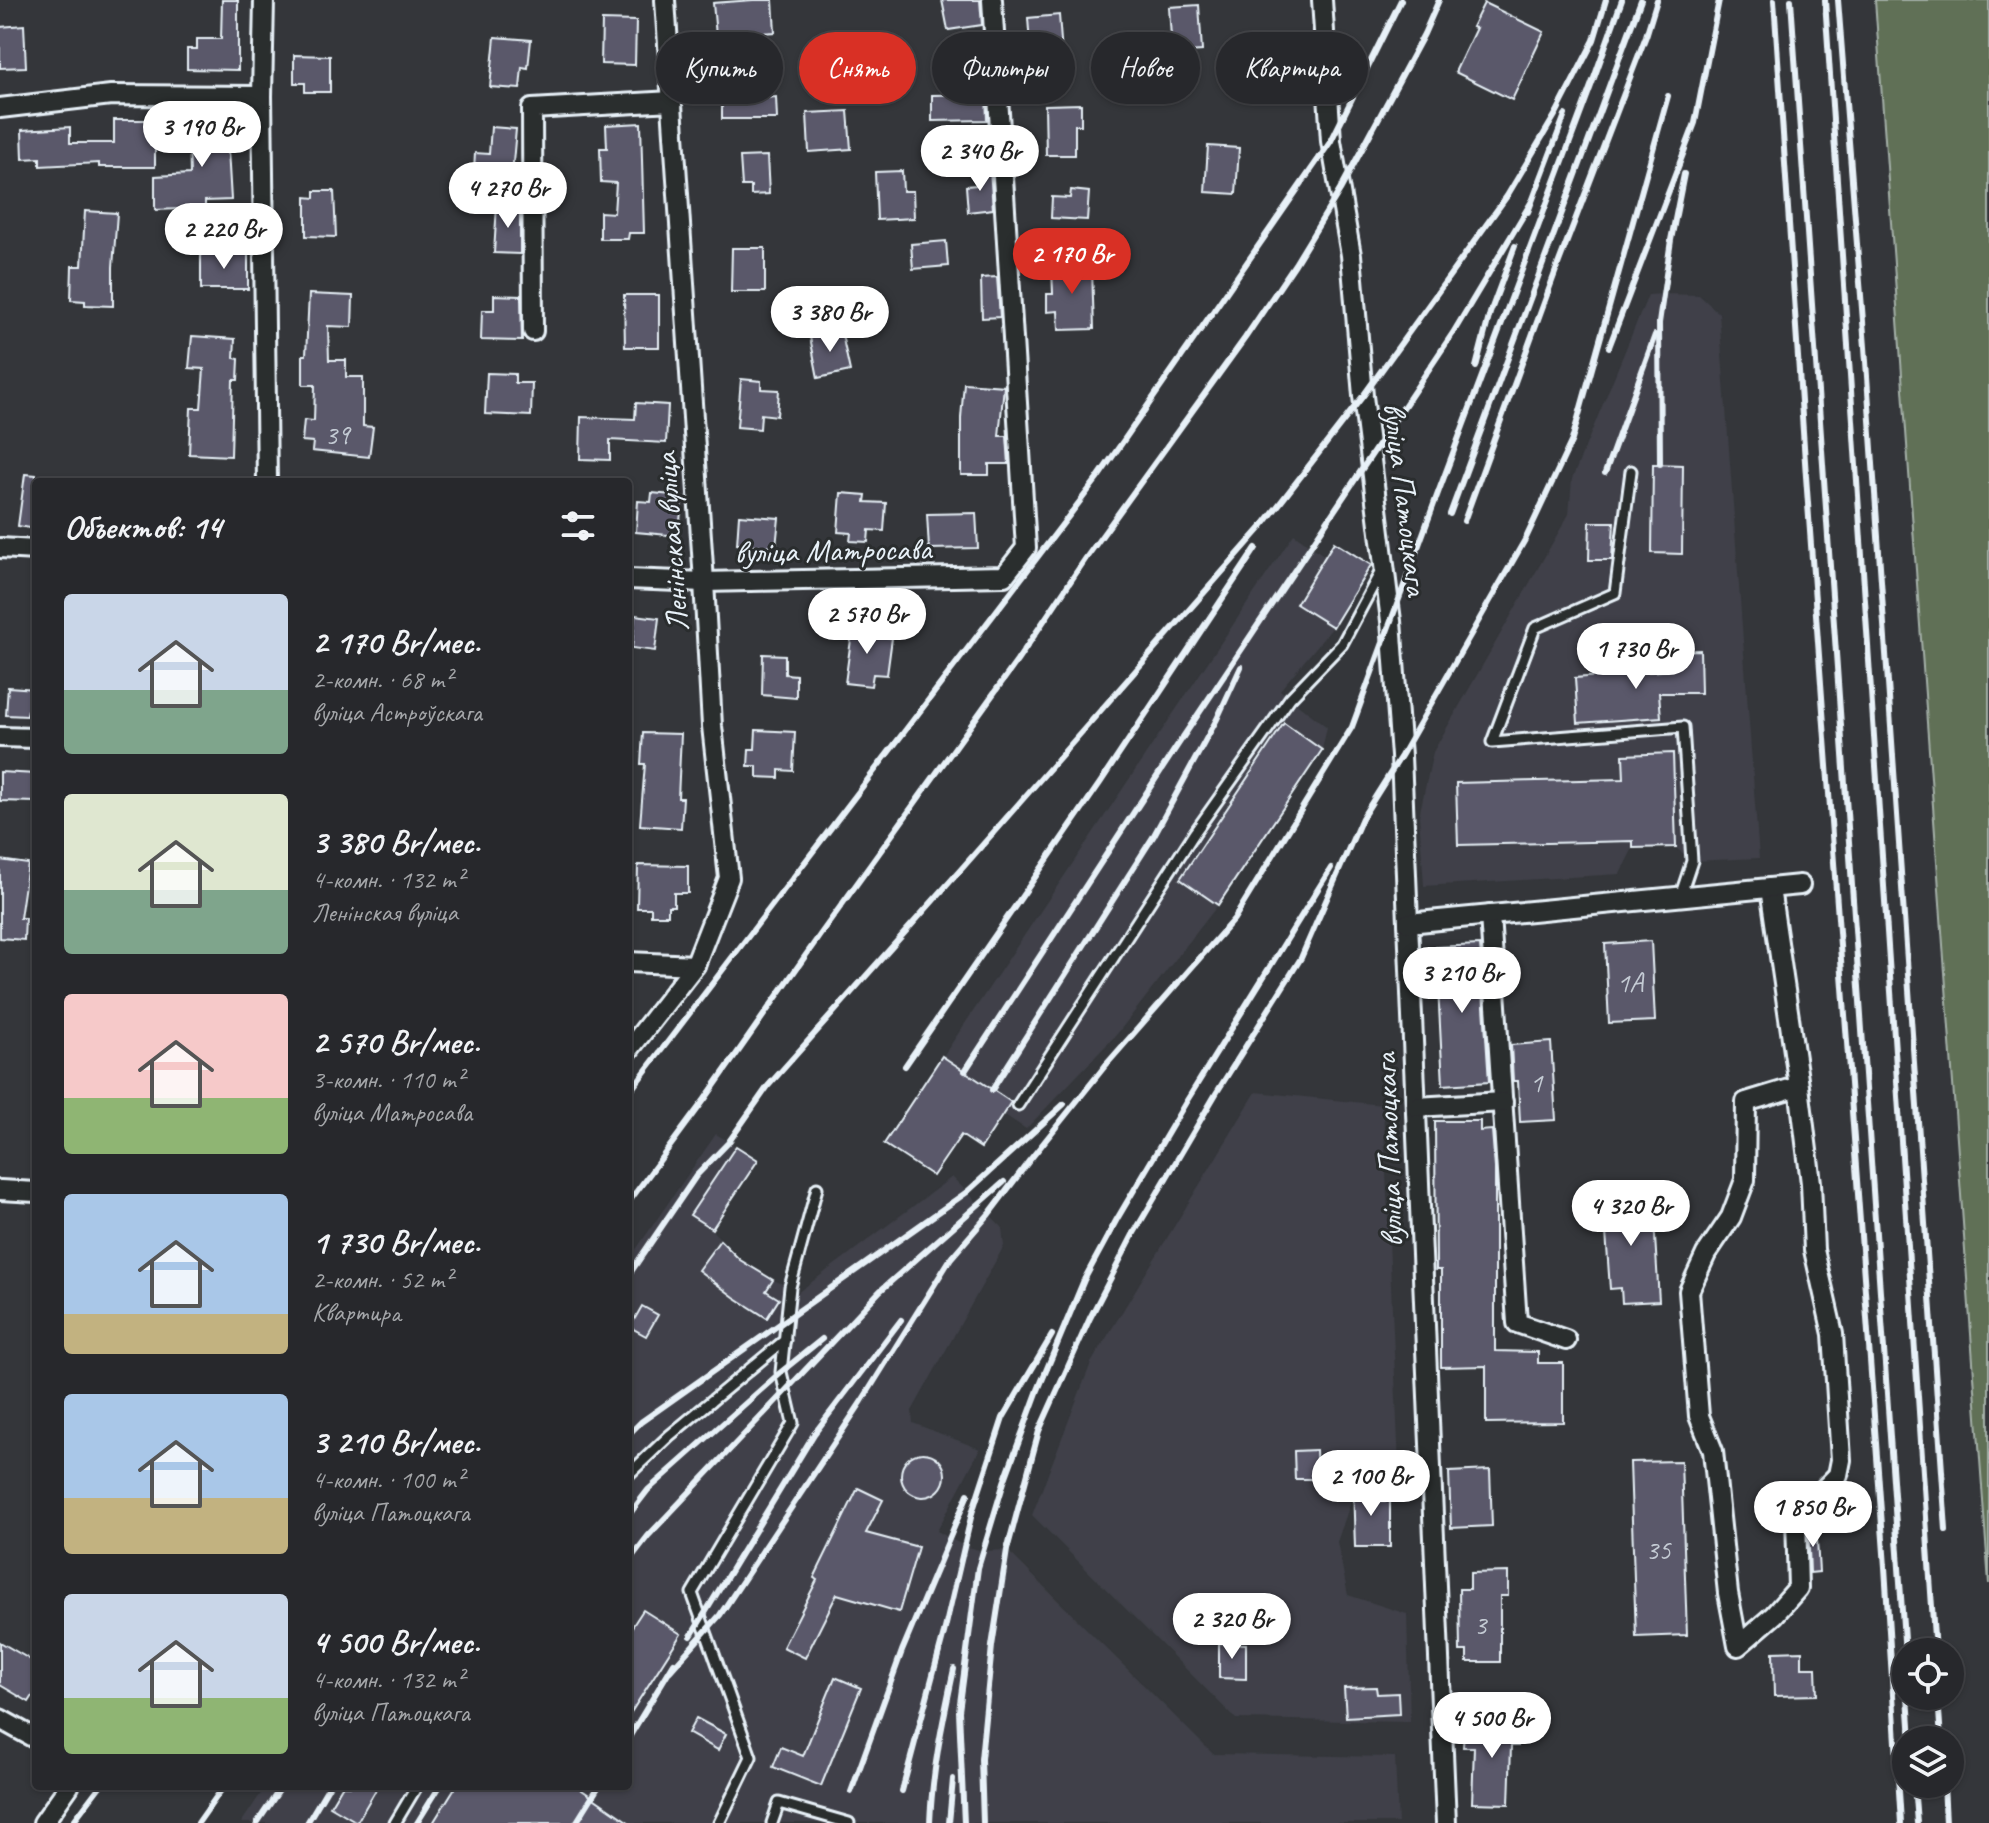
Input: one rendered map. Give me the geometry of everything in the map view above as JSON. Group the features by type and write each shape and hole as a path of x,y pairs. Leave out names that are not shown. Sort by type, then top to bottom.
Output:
{"street":[{"path":"264,0 262,96 267,478"},
{"name":"Ленінская вуліца","path":"665,0 667,32"},
{"name":"вуліца Матросава","path":"632,579 704,582 1004,576 1026,548 992,0"},
{"name":"вуліца Патоцкага","path":"1322,0 1331,141 1351,255 1363,396 1391,621 1401,756 1446,1823"},
{"path":"0,108 111,95 262,96"},
{"path":"533,331 532,109 656,102"},
{"name":"Ленінская вуліца","path":"632,1046 695,965 729,878 712,726 672,104"},
{"path":"0,548 32,550"},
{"path":"0,737 32,738"},
{"path":"1408,923 1800,885"},
{"path":"1770,888 1799,1086 1811,1183 1814,1250 1833,1334 1841,1460 1838,1475 1796,1518 1798,1588 1774,1615 1738,1646 1728,1593 1713,1451 1699,1416 1689,1291 1706,1254 1731,1217 1745,1180 1746,1102 1799,1086"},
{"path":"1490,915 1517,1323 1566,1340"},
{"path":"632,962 695,965"},
{"path":"1416,1107 1503,1102"},
{"path":"0,1190 32,1192"},
{"path":"0,1719 32,1737"},
{"path":"43,1823 66,1790"}],"lane":[{"path":"1631,471 1615,593 1535,628 1492,742 1683,727 1692,861 1680,897"},
{"path":"1018,1105 1195,832 1290,698 1342,644 1385,564"},
{"path":"719,1823 751,1757 692,1593 793,1423 781,1372 790,1287 817,1188"},
{"path":"632,1471 669,1436 785,1340"},
{"path":"395,1823 415,1790"},
{"path":"772,1823 779,1803 849,1823"}],"shaded area":[{"path":"1648,295 1699,295 1719,313 1759,858 1692,861 1675,847 1633,848 1620,874 1424,886 1419,816 1433,752 1569,514 1572,479"},
{"path":"1294,534 1325,556 1334,542 1371,565 1333,627 1280,690 1327,727 1322,750 1218,905 1117,1034 1026,1129 1003,1114 981,1148 961,1135 933,1176 884,1144"},
{"path":"1256,1092 1383,1105 1399,1466 1351,1469 1354,1493 1337,1542 1348,1595 1407,1614 1410,1722 1236,1719 1032,1515 1091,1363"},
{"path":"716,1134 758,1160 712,1230 736,1256 797,1293 952,1177 1002,1227 1004,1246 912,1411 913,1423 980,1449 937,1531 964,1546 983,1551 1007,1550 1213,1754 1395,1757 1398,1823 241,1823 263,1790 632,1790 632,1255"}],"green space":[{"path":"1875,0 1989,0 1989,1584"}],"building":[{"path":"222,0 238,0 238,70 187,69 187,49 197,49 197,39 221,39"},
{"path":"773,0 775,32 716,32 713,3"},
{"path":"942,0 980,0 982,25 948,30"},
{"path":"1484,3 1544,32 1512,100 1455,72"},
{"path":"1199,5 1202,51 1200,32 1171,32 1169,7"},
{"path":"1059,15 1060,32 1029,32 1028,18"},
{"path":"602,20 636,21 635,65 601,64"},
{"path":"24,25 26,67 0,68 0,27"},
{"path":"495,37 531,40 528,68 522,67 520,89 490,87"},
{"path":"294,55 330,56 330,92 305,92 305,83 294,83"},
{"path":"722,104 776,104 777,119 722,119"},
{"path":"932,104 986,104 987,120 932,121"},
{"path":"1081,104 1081,125 1075,125 1075,155 1046,155 1045,105"},
{"path":"848,111 851,149 809,152 807,113"},
{"path":"114,120 155,120 155,167 99,167 99,163 40,166 40,158 23,159 22,130 70,127 70,143 114,143"},
{"path":"197,122 242,122 242,150 228,150 231,200 205,201 205,208 155,210 155,176 190,174 189,135 198,135"},
{"path":"641,123 644,233 629,233 628,239 600,239 600,212 614,213 616,183 601,182 600,148 607,148 606,125"},
{"path":"491,127 516,129 512,174 474,171 475,153 489,154"},
{"path":"1208,146 1239,148 1236,194 1205,192"},
{"path":"767,156 769,194 751,195 751,186 742,186 740,157"},
{"path":"990,170 993,209 968,212 966,186 976,185 974,171"},
{"path":"902,171 903,191 913,191 914,218 877,220 875,172"},
{"path":"1071,190 1089,192 1087,220 1051,218 1052,197 1070,198"},
{"path":"315,191 334,191 336,237 306,236 306,197 315,198"},
{"path":"497,205 520,207 520,254 494,253"},
{"path":"85,211 117,213 113,306 85,305 85,301 71,300 72,266 82,266"},
{"path":"946,241 948,266 913,269 911,244"},
{"path":"732,248 765,248 765,292 731,292"},
{"path":"201,253 248,254 248,289 201,289"},
{"path":"1057,260 1076,260 1076,269 1092,269 1094,329 1059,330 1058,311 1047,312 1047,294 1053,294 1052,267 1057,267"},
{"path":"997,277 1000,317 982,318 981,278"},
{"path":"309,294 353,296 352,327 328,326 329,360 346,360 346,377 363,377 363,426 373,427 369,457 312,451 313,442 302,441 304,420 314,421 315,385 303,385"},
{"path":"494,295 521,296 522,341 481,340 482,310 494,310"},
{"path":"624,295 659,295 659,347 625,347"},
{"path":"841,330 850,371 818,378 810,337"},
{"path":"192,336 235,339 234,358 239,359 238,380 233,380 231,456 189,454 191,408 201,408 204,369 189,368"},
{"path":"487,373 515,374 515,383 532,383 531,416 485,414"},
{"path":"741,379 761,381 761,389 779,390 777,416 761,414 760,429 737,427"},
{"path":"964,383 1004,386 999,436 1007,436 1009,464 989,464 989,475 961,475"},
{"path":"636,403 668,405 666,443 610,440 610,460 580,459 581,417 635,419"},
{"path":"1653,464 1683,465 1682,554 1652,553"},
{"path":"25,474 36,475 32,478 32,528 18,526"},
{"path":"652,493 682,496 679,536 636,532 638,501 651,502"},
{"path":"841,493 866,495 865,502 886,503 884,531 869,530 868,542 850,541 851,533 838,532"},
{"path":"976,513 978,548 929,549 927,514"},
{"path":"739,515 779,518 776,547 737,544"},
{"path":"1590,522 1614,522 1612,560 1589,560"},
{"path":"1334,542 1371,565 1333,627 1296,604"},
{"path":"635,615 659,618 655,651 632,648"},
{"path":"853,625 880,629 879,636 892,638 887,675 873,674 871,686 845,683"},
{"path":"1700,650 1701,693 1659,693 1661,717 1578,723 1575,678 1673,670 1673,651"},
{"path":"763,654 785,655 785,674 796,675 796,698 762,695"},
{"path":"8,687 32,689 32,709 28,709 27,716 6,715"},
{"path":"1284,723 1322,750 1218,905 1180,879"},
{"path":"756,730 795,732 793,771 779,770 779,778 757,777 757,766 748,766 749,749 755,749"},
{"path":"643,733 681,734 678,798 683,798 681,828 640,825 645,764 641,764"},
{"path":"1673,753 1676,847 1633,848 1633,841 1458,845 1456,783 1624,779 1623,755"},
{"path":"0,772 32,774 32,802 0,801"},
{"path":"0,860 28,864 20,918 25,918 24,940 0,938"},
{"path":"638,865 688,866 688,893 674,893 674,906 668,906 668,915 651,915 651,908 637,908"},
{"path":"1651,941 1655,1021 1609,1023 1605,944"},
{"path":"1480,945 1489,1082 1443,1085 1436,947"},
{"path":"1551,1042 1556,1120 1520,1122 1518,1081 1513,1081 1511,1045"},
{"path":"942,1056 1011,1102 981,1148 961,1135 933,1176 884,1144"},
{"path":"1435,1121 1480,1121 1480,1131 1492,1130 1495,1168 1495,1351 1538,1352 1538,1363 1563,1363 1563,1422 1486,1423 1486,1366 1441,1367 1441,1270 1436,1270"},
{"path":"736,1146 758,1160 712,1229 690,1215"},
{"path":"1623,1189 1624,1205 1653,1204 1659,1301 1622,1303 1621,1288 1610,1289 1603,1190"},
{"path":"720,1240 740,1260 773,1280 766,1291 779,1299 767,1318 698,1270"},
{"path":"642,1306 658,1315 646,1336 632,1328"},
{"path":"1316,1450 1317,1479 1295,1479 1294,1451"},
{"path":"923,1453 939,1459 945,1475 939,1491 923,1497 907,1491 901,1475 907,1459"},
{"path":"1681,1461 1687,1635 1636,1637 1630,1462"},
{"path":"1490,1470 1492,1526 1451,1528 1449,1472"},
{"path":"1376,1484 1376,1501 1390,1501 1390,1547 1355,1547 1353,1485"},
{"path":"858,1488 883,1500 866,1533 918,1547 899,1612 837,1594 805,1658 783,1647"},
{"path":"1808,1524 1816,1524 1819,1572 1810,1573"},
{"path":"1508,1572 1508,1596 1500,1596 1500,1662 1467,1662 1467,1651 1460,1651 1459,1589 1470,1589 1470,1573"},
{"path":"643,1610 681,1634 632,1711 632,1627"},
{"path":"0,1642 32,1661 32,1697 29,1702 0,1685"},
{"path":"1219,1643 1246,1644 1246,1679 1219,1678"},
{"path":"1802,1651 1802,1668 1816,1668 1817,1695 1774,1696 1773,1652"},
{"path":"835,1677 861,1688 821,1786 773,1767 781,1747 803,1756"},
{"path":"1376,1687 1377,1694 1398,1693 1399,1714 1346,1717 1344,1688"},
{"path":"696,1718 726,1734 718,1750 688,1733"},
{"path":"1476,1721 1519,1723 1518,1746 1511,1746 1509,1804 1472,1803 1474,1747 1463,1747 1464,1728 1475,1729"},
{"path":"340,1790 376,1790 357,1822 330,1806"},
{"path":"454,1790 582,1790 630,1823 433,1823"}],"railway":[{"path":"632,1089 1097,479 1331,141 1401,0"},
{"path":"632,1198 1017,661 1086,558 1295,264 1340,190 1424,34 1439,0"},
{"path":"632,1270 696,1176 728,1143 768,1086 1260,529 1363,396 1507,196 1557,112 1594,40 1606,0"},
{"path":"670,1671 720,1615 862,1401 951,1258 1105,1066 1234,919 1352,727 1622,0"},
{"path":"1450,514 1641,0"},
{"path":"1464,521 1657,0"},
{"path":"1609,347 1695,123 1719,0"},
{"path":"1774,0 1901,1823"},
{"path":"1791,0 1904,1638"},
{"path":"1825,0 1934,1638"},
{"path":"1838,0 1865,347 1946,1530"},
{"path":"983,1823 981,1759 992,1646 1007,1550 1039,1431 1090,1318 1134,1233 1301,958 1362,818 1526,538 1572,440 1668,96"},
{"path":"1528,212 1565,115"},
{"path":"1660,464 1659,323 1684,174"},
{"path":"965,1071 1177,746 1453,333 1532,201"},
{"path":"1476,367 1490,313 1515,246"},
{"path":"1605,473 1655,335"},
{"path":"905,1066 1100,783 1256,548"},
{"path":"992,1090 1153,837 1217,719 1241,667"},
{"path":"964,1823 959,1711 978,1568 1004,1482 1038,1390 1084,1280 1117,1219 1331,868"},
{"path":"632,1431 967,1192 1064,1104"},
{"path":"632,1557 648,1536 880,1291 1004,1182"},
{"path":"691,1636 814,1434 901,1320"},
{"path":"902,1791 972,1513 1003,1418 1052,1335"},
{"path":"632,1511 648,1490 822,1339"},
{"path":"851,1792 902,1651 968,1494"},
{"path":"632,1732 674,1663"},
{"path":"930,1823 942,1726 954,1669"},
{"path":"1909,1710 1910,1726"},
{"path":"1939,1710 1940,1726"},
{"path":"949,1823 953,1779"},
{"path":"72,1823 97,1790"},
{"path":"198,1823 221,1790"},
{"path":"257,1823 279,1790"},
{"path":"307,1823 327,1790"},
{"path":"417,1823 438,1790"},
{"path":"576,1823 597,1790"},
{"path":"1915,1798 1917,1823"},
{"path":"1945,1798 1946,1823"}]}
